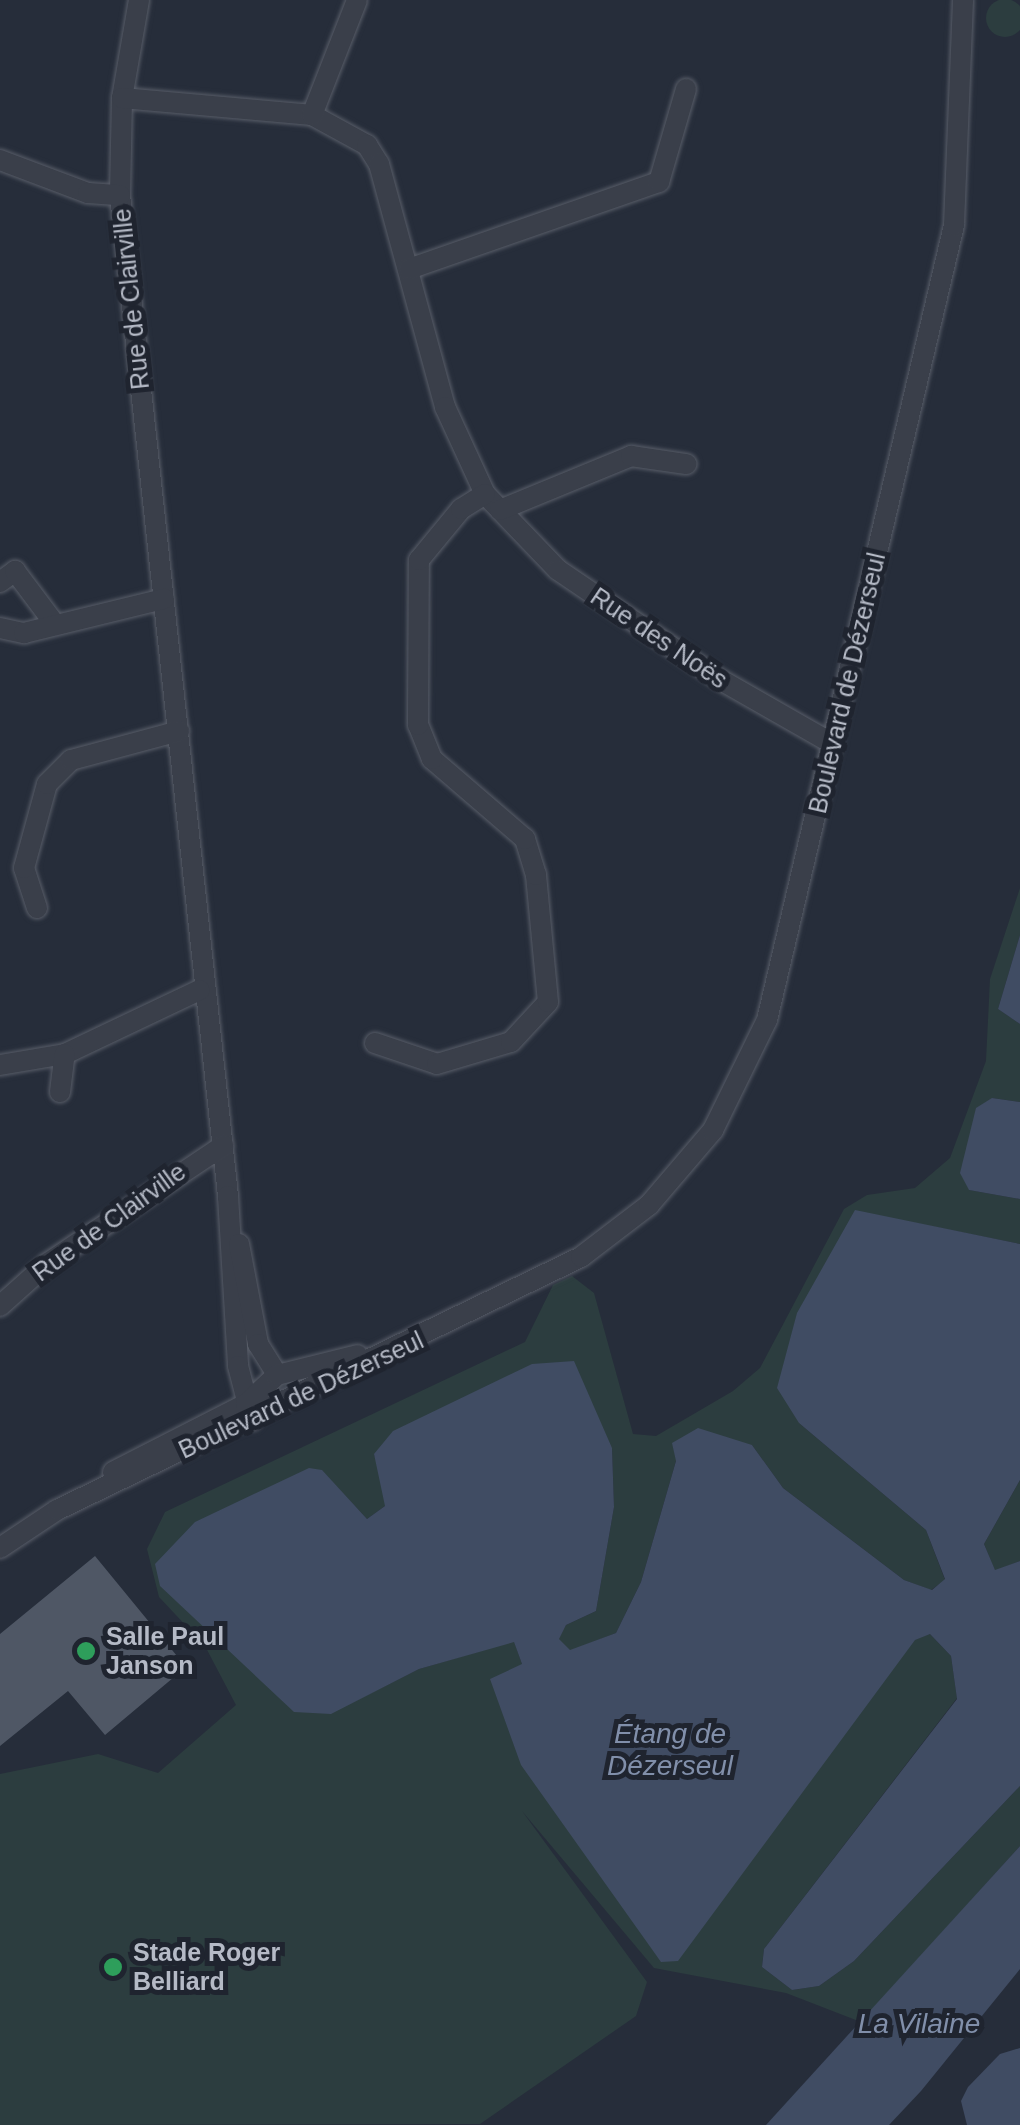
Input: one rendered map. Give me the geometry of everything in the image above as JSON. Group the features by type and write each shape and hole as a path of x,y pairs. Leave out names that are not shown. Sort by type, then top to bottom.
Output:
{"street":[{"path":"312,116 357,0"},
{"name":"Boulevard de Dézerseul","path":"0,1548 57,1510 249,1412 544,1278 649,1205 713,1130 744,1076 768,1020 954,225 963,0"},
{"name":"Rue de Clairville","path":"136,1 122,98 120,195 179,731 200,990 223,1146 249,1412"},
{"path":"409,270 660,182 686,89"},
{"name":"Rue des Noës","path":"122,98 312,116 342,126 379,164 446,407 492,502 558,570 718,679 833,744"},
{"path":"0,160 88,193 120,195"},
{"path":"374,1043 438,1064 512,1042 548,1002 525,840 432,759 418,724 419,560 461,509 631,456 686,464"},
{"path":"0,582 15,571 54,623"},
{"path":"0,628 17,634 164,598"},
{"path":"36,908 24,868 46,784 71,760 179,731"},
{"path":"0,1065 64,1054 200,990"},
{"path":"60,1092 64,1054"},
{"name":"Rue de Clairville","path":"0,1306 48,1263 223,1146"},
{"name":"Rue de Clairville","path":"228,1196 258,1344 276,1375"},
{"name":"Boulevard de Dézerseul","path":"249,1412 276,1375 321,1370 544,1278"}],"shaded area":[{"path":"1005,-1 1018,5 1024,18 1018,31 1005,37 992,31 986,18 992,5"},
{"path":"1020,888 1020,935 998,1009 1020,1024 1020,1102 992,1098 969,1190 1020,1199 1020,1244 855,1211 799,1423 926,1530 945,1580 931,1590 904,1580 783,1488 752,1445 676,1461 641,1582 616,1633 570,1651 558,1640 566,1625 596,1611 614,1507 612,1448 374,1454 387,1493 385,1506 367,1519 322,1471 331,1713 419,1669 514,1641 522,1664 930,1634 951,1656 957,1698 764,1949 762,1967 792,1990 819,1986 854,1961 1020,1786 1020,1846 861,2022 786,1993 654,1968 522,1811 647,1982 636,2016 480,2124 0,2125 0,1774 98,1754 158,1773 236,1705 205,1646 159,1597 147,1549 165,1512 525,1342 553,1285 572,1276 594,1293 633,1434 656,1436 733,1391 760,1368 844,1209 867,1195 915,1188 950,1158 986,1061 990,979"},
{"path":"1020,1480 1020,1561 995,1571 984,1544"}],"water":[{"path":"1020,935 1020,1024 998,1009"},
{"path":"992,1098 1020,1102 1020,1199 969,1190 960,1173 976,1108"},
{"name":"Étang de Dézerseul","path":"855,1210 1020,1244 1020,1480 984,1544 995,1570 1020,1561 1020,1786 854,1961 819,1986 792,1990 762,1967 764,1949 957,1699 951,1656 930,1634 915,1640 678,1961 661,1962 521,1765 490,1679 522,1664 514,1642 419,1669 331,1714 294,1712 160,1586 155,1564 195,1522 309,1468 322,1470 367,1519 385,1506 374,1454 393,1431 532,1364 574,1361 612,1448 614,1507 596,1611 566,1625 559,1639 570,1650 616,1633 641,1582 676,1461 672,1443 698,1428 752,1445 783,1488 904,1580 932,1590 945,1579 926,1530 799,1423 777,1388 797,1313"},
{"name":"La Vilaine","path":"1020,1846 1020,1969 921,2091 889,2125 766,2125"},
{"path":"1020,2048 1020,2125 967,2125 961,2101 968,2087 1000,2054"}],"building":[{"name":"Salle Paul Janson","path":"95,1556 186,1667 105,1735 68,1691 0,1746 0,1634"}],"place":[{"name":"Salle Paul Janson","path":"86,1651"},
{"name":"Stade Roger Belliard","path":"113,1967"}]}
